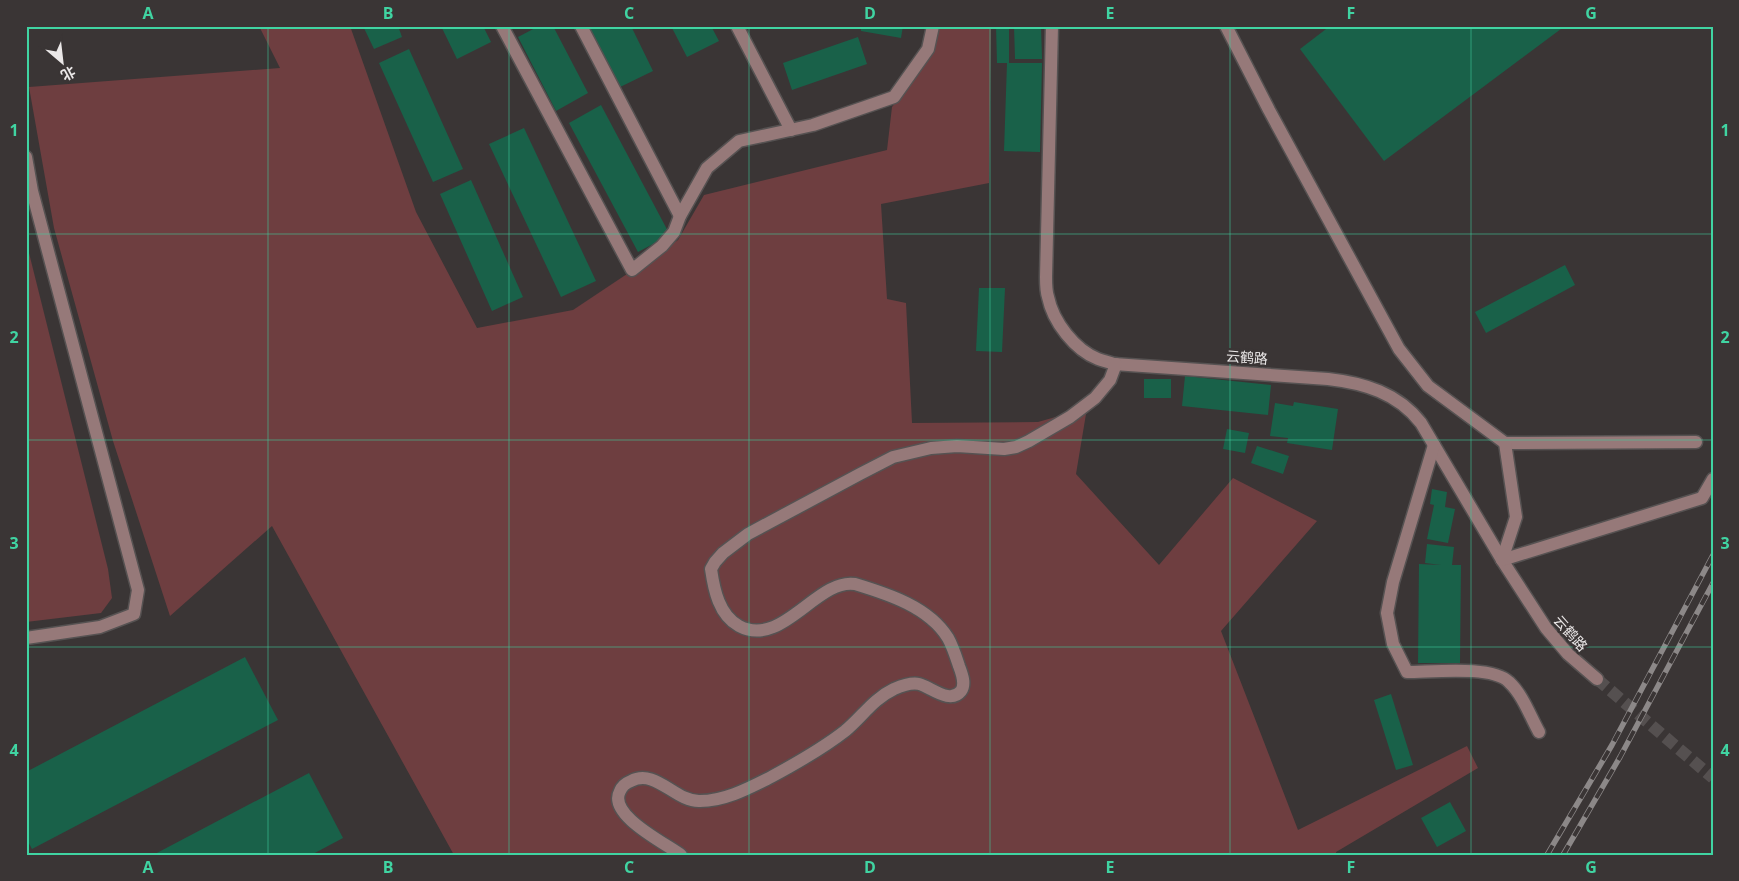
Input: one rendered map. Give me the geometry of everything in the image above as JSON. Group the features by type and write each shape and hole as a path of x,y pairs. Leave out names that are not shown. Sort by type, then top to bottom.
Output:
{"street":[{"path":"502,26 632,270 662,246 674,232 680,216 707,168 739,140 813,125 894,97 928,49 932,26"},
{"path":"581,26 680,216"},
{"path":"737,26 791,130"},
{"name":"云鹤路","path":"1052,26 1046,277 1048,297 1052,311 1067,335 1090,355 1099,360 1116,364 1291,375 1348,381 1375,388 1390,395 1407,407 1421,423 1502,560 1546,628 1568,654 1597,679"},
{"path":"1226,26 1269,110 1399,349 1428,386 1504,443 1696,442"},
{"path":"26,157 32,192 138,590 134,614 100,627 26,638"},
{"path":"680,855 625,815 620,807 618,798 624,785 635,779 643,778 655,781 685,799 698,801 718,799 762,781 820,749 847,729 875,702 893,690 905,685 917,684 940,694 953,696 960,693 964,685 952,645 934,622 910,605 876,590 855,584 850,583 836,586 790,619 772,627 758,630 741,627 724,612 716,594 711,569 718,558 733,544 762,526 893,457 931,448 957,446 1004,449 1022,444 1070,417 1095,398 1110,380 1116,364"},
{"path":"1502,560 1516,518 1504,443"},
{"path":"1434,445 1393,582 1387,613 1393,644 1407,672 1486,671 1508,680 1516,690 1538,732"},
{"path":"1502,560 1702,498 1713,479"}],"shaded area":[{"path":"259,26 350,26 416,212 477,328 573,310 678,240 704,195 887,150 892,107 933,54 939,26 991,26 989,183 881,204 887,299 906,303 912,423 1038,422 1087,408 1076,474 1159,565 1233,478 1317,521 1221,631 1298,830 1467,746 1478,768 1336,852 1336,855 454,855 272,526 170,616 113,441 54,228 29,87 280,68"},
{"path":"26,241 108,569 112,598 101,613 26,622"}],"building":[{"path":"363,26 398,26 402,37 374,49"},
{"path":"441,26 483,26 491,42 457,59"},
{"path":"539,26 553,26 588,93 556,111 518,37"},
{"path":"588,26 631,26 653,71 618,88"},
{"path":"671,26 711,26 719,41 687,57"},
{"path":"861,26 903,26 901,38 861,31"},
{"path":"996,26 1009,26 1009,63 1042,63 1040,152 1004,151 1007,63 997,63"},
{"path":"1014,26 1041,26 1042,59 1015,59"},
{"path":"1330,26 1565,26 1384,161 1300,49"},
{"path":"858,37 867,64 792,90 783,63"},
{"path":"409,49 463,169 433,182 379,63"},
{"path":"601,105 670,235 638,252 569,123"},
{"path":"524,128 596,281 561,297 489,144"},
{"path":"471,180 523,297 492,311 440,194"},
{"path":"1565,265 1575,285 1486,333 1475,312"},
{"path":"979,288 1005,288 1002,352 976,351"},
{"path":"1185,376 1271,385 1268,415 1182,406"},
{"path":"1144,379 1171,379 1171,398 1144,398"},
{"path":"1294,402 1338,409 1332,450 1287,443 1288,438 1270,436 1275,403 1293,406"},
{"path":"1227,429 1249,433 1245,453 1223,449"},
{"path":"1257,446 1289,456 1283,474 1251,463"},
{"path":"1432,489 1447,492 1445,507 1455,509 1448,543 1427,539 1434,505 1430,504"},
{"path":"1427,544 1454,547 1452,565 1461,565 1460,663 1418,663 1419,564 1441,565 1425,563"},
{"path":"245,657 278,720 32,849 26,838 26,772"},
{"path":"1391,694 1413,765 1396,770 1374,700"},
{"path":"309,773 343,838 311,855 153,855"},
{"path":"1450,802 1466,831 1437,847 1421,818"}],"tunnel":[{"path":"1597,679 1713,778"}],"railway":[{"path":"1547,855 1612,745 1713,555"},
{"path":"1563,855 1620,757 1713,583"}]}
